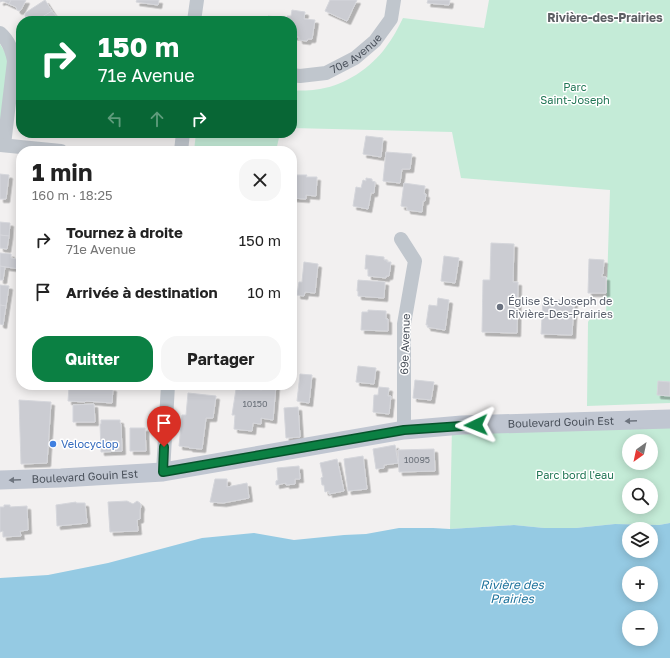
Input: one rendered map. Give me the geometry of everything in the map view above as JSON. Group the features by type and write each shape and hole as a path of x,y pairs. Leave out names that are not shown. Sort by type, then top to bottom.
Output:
{"street":[{"path":"195,16 197,0"},
{"name":"70e Avenue","path":"297,76 326,73 355,58 375,42 391,19 394,0"},
{"path":"0,33 10,44 14,61 2,145 16,146"},
{"name":"69e Avenue","path":"401,239 415,261 404,324 404,430"},
{"path":"163,472 168,390"},
{"name":"Boulevard Gouin Est","path":"0,480 163,472 404,430 462,425 670,419"}],"green space":[{"name":"Parc Saint-Joseph","path":"489,0 670,0 670,403 587,406 588,322 594,317 606,316 610,190 461,178 452,132 297,128 297,91 329,87 339,84 357,74 380,55 391,40 403,18 484,28"},
{"path":"0,44 9,59 0,124"},
{"path":"195,138 279,138 277,146 195,146"},
{"name":"Parc bord l'eau","path":"670,417 670,523 659,525 658,522 622,522 622,524 576,528 544,528 514,525 450,529 452,426"}],"water":[{"name":"Rivière des Prairies","path":"670,523 670,658 0,658 0,578 48,575 108,563 202,538 254,533 294,540 366,534 399,528 450,529 514,525 544,528 576,528 622,524 622,558 658,558 658,525"}],"building":[{"path":"0,0 11,0 9,4 3,1 0,2"},
{"path":"11,0 26,0 19,11 16,7 9,4"},
{"path":"45,0 52,11 45,16 25,16 25,13"},
{"path":"137,0 159,0 158,5 136,2"},
{"path":"330,0 357,0 347,21 325,11"},
{"path":"428,0 450,0 449,5 427,3"},
{"path":"292,10 305,12 304,19 315,20 312,39 308,39 307,41 299,40 299,37 297,37 297,16 291,16"},
{"path":"52,11 56,16 44,16"},
{"path":"366,136 383,138 381,157 363,154"},
{"path":"386,152 412,154 410,169 402,169 400,183 383,181"},
{"path":"0,174 9,175 6,199 0,199"},
{"path":"297,175 317,177 316,196 306,195 306,199 297,198"},
{"path":"366,178 372,179 372,181 375,182 374,193 371,193 368,209 353,206 356,187 361,188 363,180 366,181"},
{"path":"404,183 425,186 424,194 426,194 425,201 423,201 422,212 407,210 407,207 401,206"},
{"path":"0,222 10,223 9,236 0,235"},
{"path":"0,235 9,236 7,249 0,248"},
{"name":"Église St-Joseph de Rivière-Des-Prairies","path":"491,243 514,244 513,282 518,282 517,333 482,332 483,280 490,280"},
{"path":"0,253 11,254 11,258 16,259 16,268 0,266"},
{"path":"366,255 384,257 384,260 391,262 389,276 386,276 386,278 368,276 368,269 365,269"},
{"path":"444,256 459,258 455,283 441,281"},
{"path":"589,259 604,260 602,277 606,277 606,293 588,293"},
{"path":"304,262 318,264 315,293 305,292 304,296 297,295 299,282 302,282"},
{"path":"0,266 5,267 3,280 0,280"},
{"path":"358,280 385,282 384,298 358,296"},
{"path":"0,285 9,286 6,306 0,305"},
{"path":"438,298 449,300 445,330 427,327 428,325 426,325 429,305 437,306"},
{"path":"543,299 574,301 572,335 541,334"},
{"path":"0,305 6,306 3,325 0,324"},
{"path":"368,310 386,311 388,331 361,330 362,312 368,312"},
{"path":"358,366 376,368 374,384 356,382"},
{"path":"300,374 312,375 309,403 297,401"},
{"path":"415,380 434,382 431,400 413,398"},
{"path":"658,381 670,382 670,396 657,395"},
{"path":"379,387 389,388 388,396 391,396 389,414 373,412 374,395 378,395"},
{"path":"69,390 113,390 112,403 68,401"},
{"path":"236,390 276,390 273,420 261,418 261,424 253,423 252,431 234,429 235,415 232,415"},
{"path":"188,393 216,396 213,418 206,418 202,449 179,446 182,415 186,415"},
{"path":"19,400 51,402 47,463 21,464"},
{"path":"94,404 95,422 73,422 73,405"},
{"path":"298,407 300,437 286,438 284,408"},
{"path":"101,420 120,420 122,451 101,452"},
{"path":"130,428 145,428 146,451 130,451"},
{"path":"395,445 398,463 384,465 384,468 376,469 373,449"},
{"path":"434,449 435,471 399,472 398,450"},
{"path":"363,456 367,489 348,491 344,459"},
{"path":"337,459 344,491 329,494 329,491 325,492 324,485 322,485 321,478 323,477 320,463"},
{"path":"299,466 300,479 295,479 295,484 286,485 286,483 276,485 276,481 278,480 277,468"},
{"path":"215,479 227,479 227,487 247,483 249,498 223,503 210,502"},
{"path":"127,501 133,504 137,501 140,503 140,519 137,520 138,531 110,532 108,502"},
{"path":"76,502 85,503 87,523 57,526 56,505"},
{"path":"4,505 10,505 10,507 27,506 28,530 20,531 21,536 3,537 3,531 0,532 0,507 4,507"}],"place":[{"name":"Église St-Joseph de Rivière-Des-Prairies","path":"500,307"},
{"name":"Velocyclop","path":"53,444"}],"district":[{"name":"Rivière-des-Prairies","path":"605,18"}],"route":[{"path":"164,447 163,472 404,430 476,425"}]}
